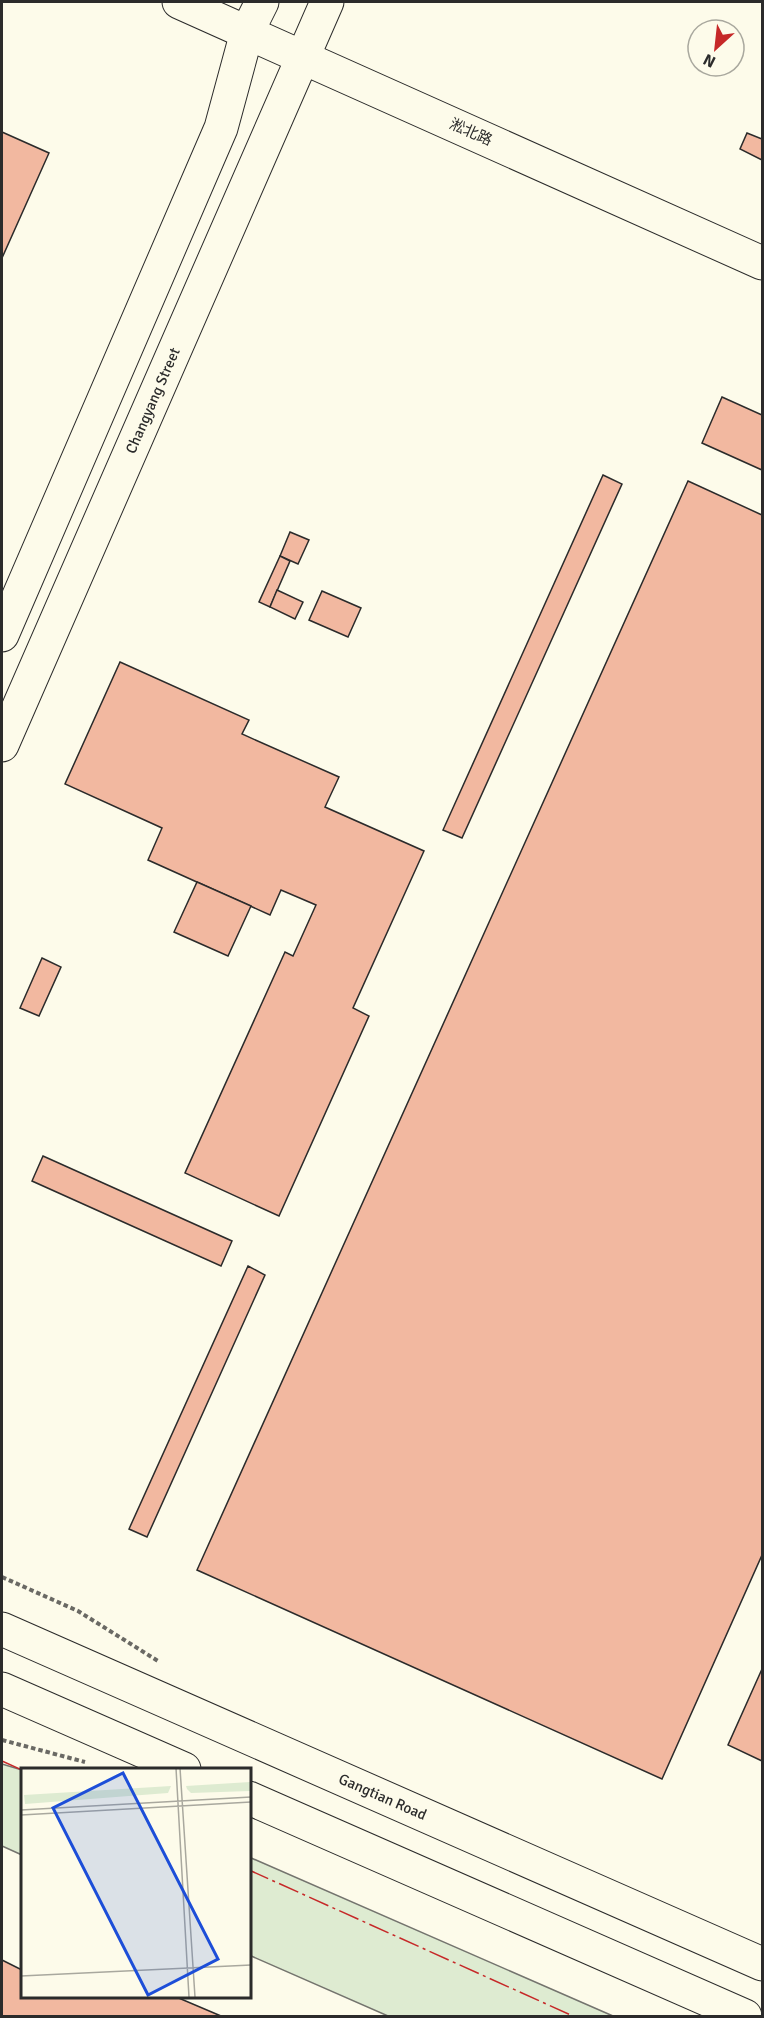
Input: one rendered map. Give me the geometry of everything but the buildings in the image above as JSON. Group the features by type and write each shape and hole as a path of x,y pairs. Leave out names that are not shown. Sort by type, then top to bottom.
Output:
{"main road":[{"name":"淞北路","path":"179,2 762,263"},
{"path":"2,635 221,128 248,32 262,2"},
{"name":"Changyang Street","path":"2,744 327,2"},
{"name":"Gangtian Road","path":"2,1629 762,1964"},
{"path":"2,1689 181,1768"},
{"path":"250,1798 745,2016"}],"path":[{"path":"2,1577 78,1611 163,1664"},
{"path":"2,1740 87,1762"}],"green space":[{"path":"2,1764 21,1770 21,1855 2,1846"},
{"path":"250,1857 613,2016 388,2016 250,1955"}],"power":[{"path":"2,1761 21,1770"},
{"path":"250,1870 573,2016"}]}
